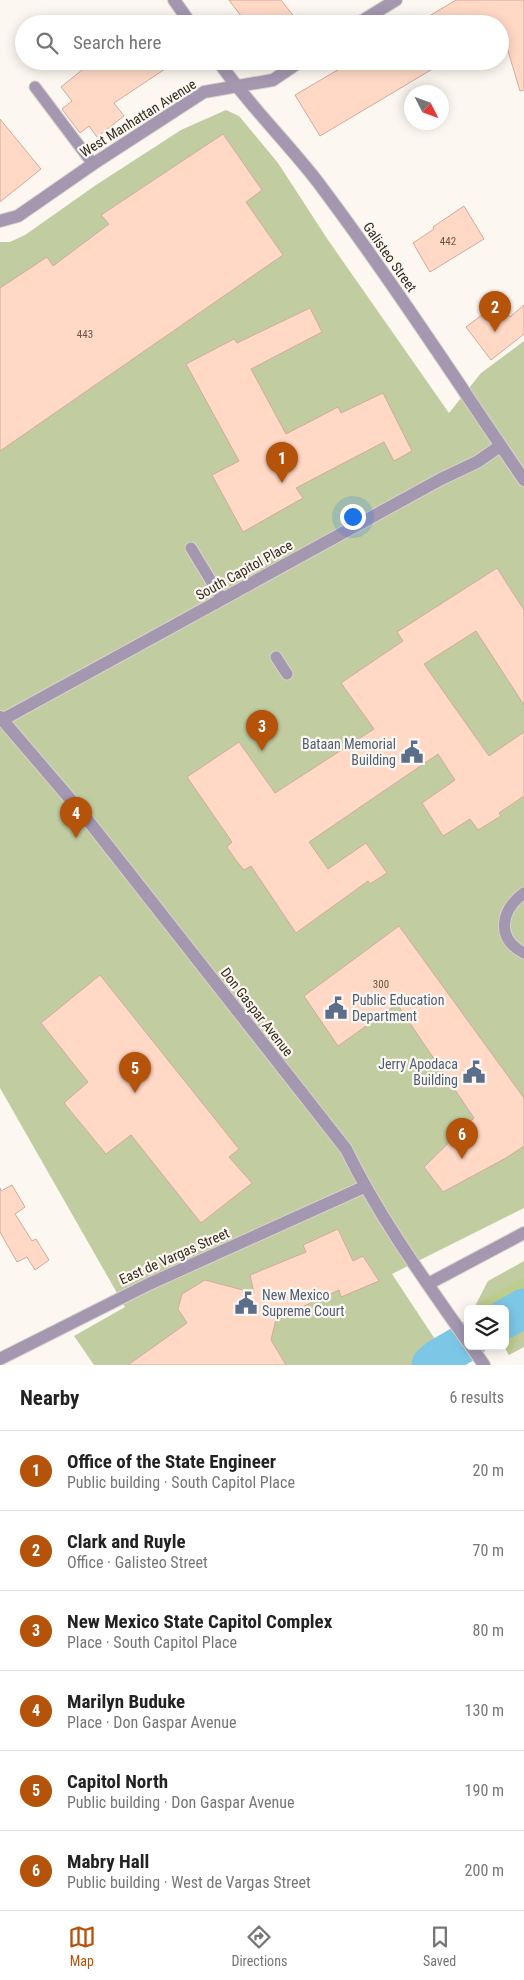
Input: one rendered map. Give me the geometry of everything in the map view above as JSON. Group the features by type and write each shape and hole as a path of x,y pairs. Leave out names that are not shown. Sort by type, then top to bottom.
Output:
{"street":[{"path":"174,0 185,15"},
{"path":"372,15 396,0"},
{"name":"Galisteo Street","path":"224,70 235,86 316,180 464,389 524,480"},
{"name":"West Manhattan Avenue","path":"0,221 18,216 92,164 204,92 273,80 288,70"},
{"name":"South Capitol Place","path":"1,719 441,479 477,462 500,446"},
{"name":"Don Gaspar Avenue","path":"1,719 83,814 346,1149 364,1187 464,1336"},
{"name":"East de Vargas Street","path":"0,1360 107,1304 364,1187"},
{"path":"428,1284 524,1233"},
{"path":"474,1350 484,1365"}],"lane":[{"path":"35,87 92,164"},
{"path":"191,548 222,599"},
{"path":"276,656 287,674"},
{"path":"524,893 514,900 508,909 505,924 506,934 511,943 524,953"}],"green space":[{"path":"226,110 239,116 278,163 328,240 449,413 481,373 524,341 524,1208 392,1274 452,1365 94,1365 74,1336 125,1307 0,1088 0,242 10,242 25,235 96,185 181,130"},
{"path":"524,1261 524,1347 509,1355 506,1350 509,1350 509,1305 476,1304 488,1281"},
{"path":"524,1277 524,1328 509,1355 506,1350 509,1350 509,1305 476,1304"}],"building":[{"path":"229,0 281,0 293,15 240,15"},
{"path":"456,0 524,0 524,90 520,91 509,54 509,15 431,15"},
{"path":"82,70 164,70 114,103 124,116 97,137 89,126 80,133 62,109 72,101 61,87"},
{"path":"338,70 431,70 404,85 320,136 295,95"},
{"path":"0,119 41,169 0,202"},
{"path":"223,134 262,190 246,202 283,255 0,451 0,288 47,257 53,266 109,224 101,215"},
{"path":"464,206 484,239 430,272 413,243"},
{"path":"499,302 510,317 524,305 524,334 491,360 466,327"},
{"path":"310,308 322,332 251,369 286,434 338,407 341,413 383,393 412,451 394,461 384,442 296,488 303,498 243,532 212,475 239,461 186,364 234,339 237,343"},
{"name":"Bataan Memorial Building","path":"497,568 524,610 524,705 476,631 424,664 489,756 524,732 524,796 499,813 501,816 478,830 470,819 443,836 422,803 455,780 438,754 309,842 328,869 366,843 387,873 370,884 368,881 296,933 251,866 244,870 235,859 227,847 232,842 187,777 239,742 275,793 374,729 341,683 403,641 397,632"},
{"name":"Jerry Apodaca Building","path":"399,926 524,1098 524,1146 506,1158 443,1192 424,1167 474,1118 397,1004 338,1046 304,996"},
{"path":"100,975 239,1149 229,1157 252,1183 201,1223 131,1135 106,1154 64,1103 88,1082 41,1023"},
{"path":"12,1185 25,1207 15,1214 32,1241 36,1239 49,1260 35,1270 27,1257 17,1262 0,1232 0,1188 1,1191"},
{"name":"New Mexico Supreme Court","path":"338,1229 353,1261 363,1256 379,1281 341,1297 339,1290 276,1319 271,1340 286,1365 128,1365 187,1323 178,1309 182,1294 205,1280 254,1293 250,1275 306,1252 303,1245"}],"waterway":[{"path":"509,1317 524,1308"},
{"path":"431,1365 464,1343"}],"place":[{"name":"Clark and Ruyle","path":"495,332"},
{"name":"Office of the State Engineer","path":"282,483"},
{"name":"New Mexico State Capitol Complex","path":"262,751"},
{"name":"Bataan Memorial Building","path":"412,752"},
{"name":"Marilyn Buduke","path":"76,838"},
{"name":"Public Education Department","path":"336,1008"},
{"name":"Jerry Apodaca Building","path":"474,1072"},
{"name":"Capitol North","path":"135,1093"},
{"name":"Mabry Hall","path":"462,1159"},
{"name":"New Mexico Supreme Court","path":"246,1303"}]}
